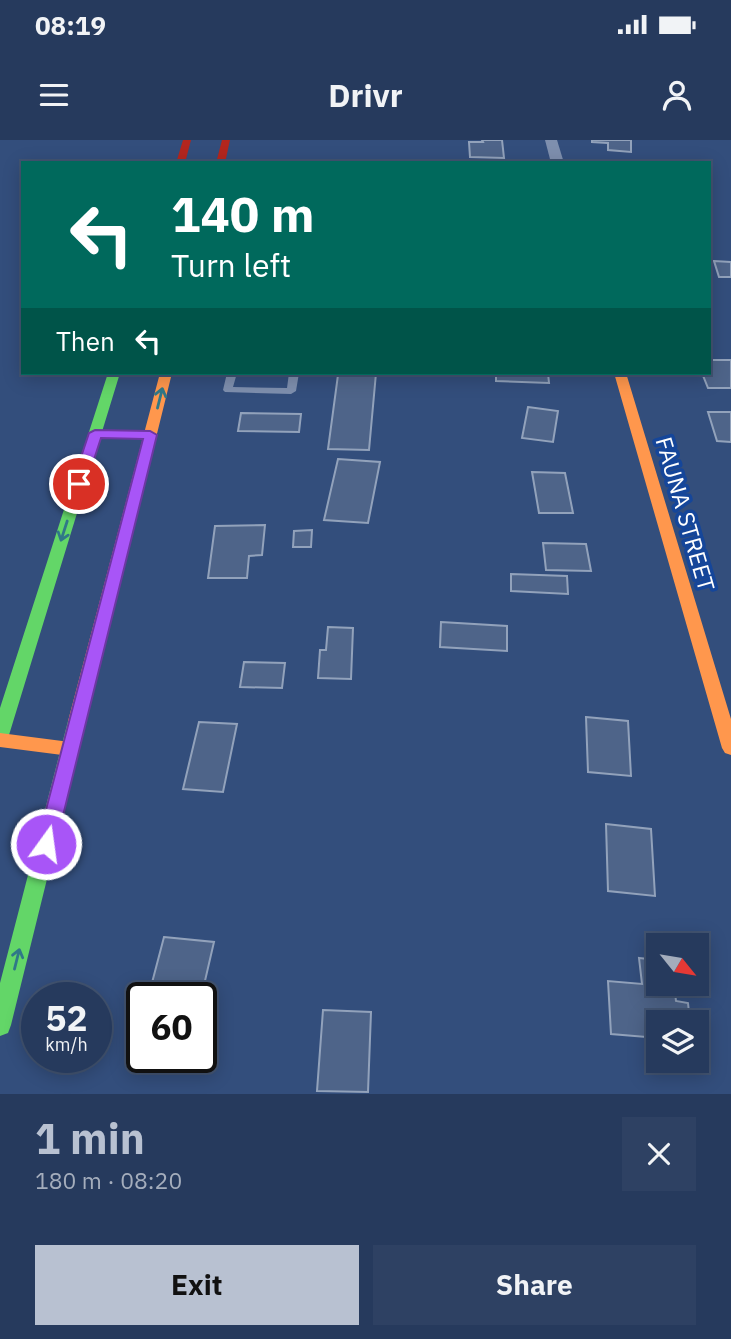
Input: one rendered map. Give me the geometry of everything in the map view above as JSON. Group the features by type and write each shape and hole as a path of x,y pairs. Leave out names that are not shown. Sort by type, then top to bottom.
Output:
{"main road":[{"path":"181,161 187,140"},
{"path":"221,161 226,140"},
{"path":"0,735 102,434 114,375"},
{"path":"0,1025 70,749 144,435 165,375"},
{"name":"FAUNA STREET","path":"621,375 731,748"},
{"path":"0,740 70,749"}],"street":[{"path":"551,140 557,161"}],"lane":[{"path":"232,375 228,390 291,391 294,375"}],"building":[{"path":"482,140 502,140 504,158 470,157 469,142 483,142"},
{"path":"592,140 631,140 631,152 608,150 608,143"},
{"path":"714,261 731,262 731,277 719,277"},
{"path":"711,360 731,360 731,388 708,388 703,375 711,375"},
{"path":"338,375 376,375 369,450 328,449"},
{"path":"496,375 548,375 549,383 496,381"},
{"path":"528,407 558,411 553,442 522,438"},
{"path":"708,412 731,412 731,442 717,441"},
{"path":"241,413 301,414 299,432 238,431"},
{"path":"338,459 380,462 368,523 324,520"},
{"path":"532,472 565,473 573,513 539,513"},
{"path":"265,525 262,555 249,556 247,578 208,578 215,526"},
{"path":"312,530 311,547 293,547 294,531"},
{"path":"543,543 586,544 591,571 546,570"},
{"path":"511,574 567,576 568,594 511,591"},
{"path":"441,622 507,626 507,651 440,647"},
{"path":"328,627 353,628 351,679 318,678 320,650 326,650"},
{"path":"244,662 285,663 282,688 240,687"},
{"path":"586,717 628,721 631,776 588,772"},
{"path":"199,722 237,724 223,792 183,789"},
{"path":"606,824 651,829 655,896 608,891"},
{"path":"164,937 214,942 205,982 152,982"},
{"path":"639,958 646,959 646,996 675,996 676,1001 688,1003 689,1010 646,1010 646,1037 611,1034 608,981 642,984"},
{"path":"323,1010 371,1012 368,1092 317,1091"}],"traffic: fast":[{"path":"0,735 113,375"},
{"path":"0,1025 77,721"}],"traffic: slow":[{"path":"77,721 165,375"},
{"path":"621,375 731,748"},
{"path":"0,740 70,749"}],"traffic: jam":[{"path":"181,161 187,140"},
{"path":"221,161 226,140"}],"route":[{"path":"46,844 150,435 95,433 79,484"}]}
